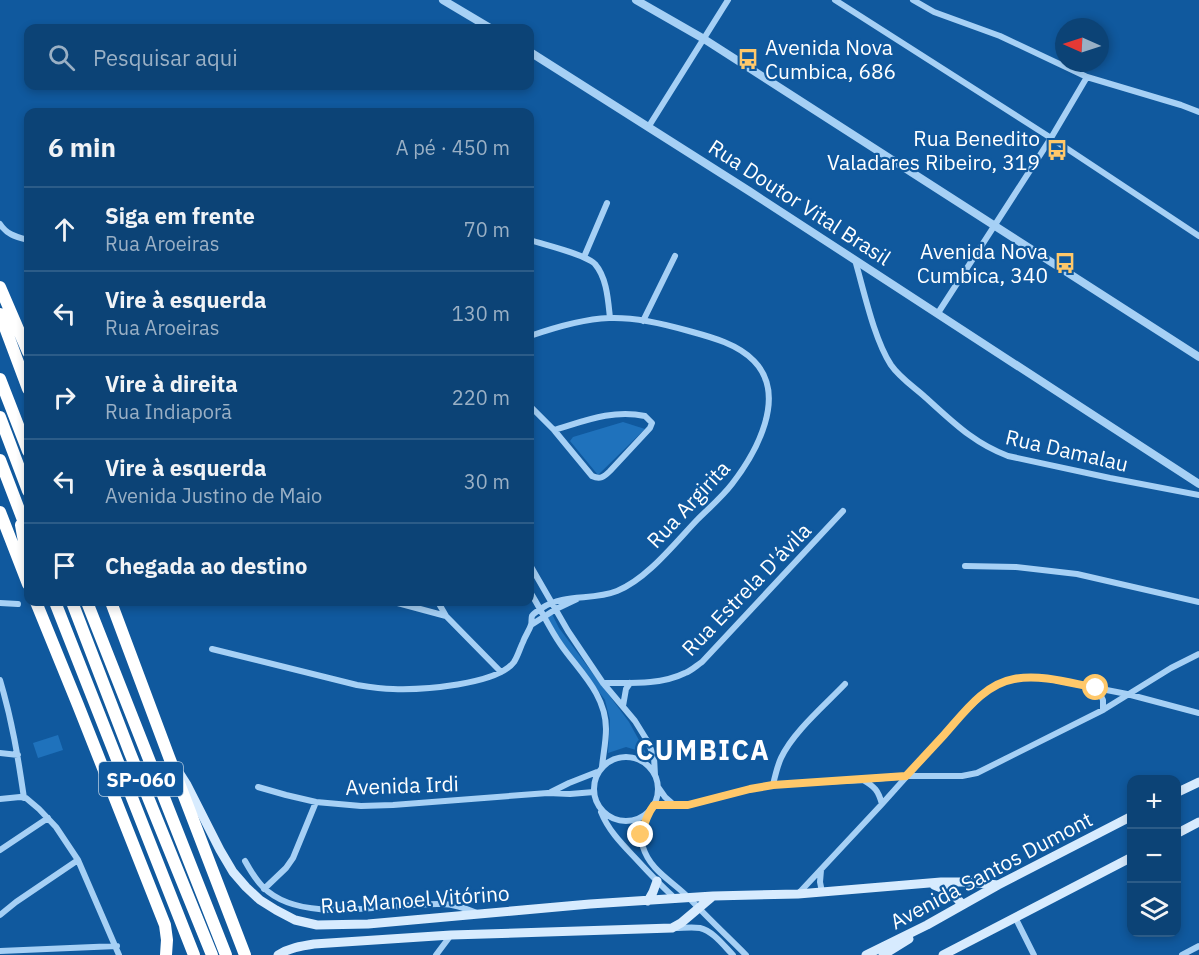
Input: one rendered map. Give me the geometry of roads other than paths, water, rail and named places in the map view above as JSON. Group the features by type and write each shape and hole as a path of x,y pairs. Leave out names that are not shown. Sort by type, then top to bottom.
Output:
{"highway":[{"path":"0,287 24,343"},
{"path":"0,314 24,378"},
{"path":"0,379 24,441"},
{"path":"0,417 24,480"},
{"path":"0,460 24,522"},
{"path":"17,504 24,542"},
{"path":"1,516 24,574"},
{"path":"39,606 165,926 166,955"},
{"name":"SP-060","path":"57,606 194,955"},
{"name":"SP-060","path":"74,606 212,955"},
{"name":"SP-060","path":"89,606 226,955"},
{"name":"SP-060","path":"112,606 246,955"}],"main road":[{"name":"Rua Manoel Vitórino","path":"169,757 187,785 233,872 246,887 276,910 295,920 317,925 368,924 478,913 713,896 798,894 953,882 998,885"},
{"path":"1181,791 1199,782"},
{"name":"Avenida Santos Dumont","path":"866,955 1127,818"},
{"path":"1181,831 1199,822"},
{"path":"943,955 1127,859"},
{"path":"648,901 657,881"},
{"name":"Rua Manoel Vitórino","path":"928,884 951,892 962,904"},
{"path":"672,928 713,896"},
{"path":"883,955 927,925"},
{"name":"Rua Manoel Vitórino","path":"278,955 296,946 314,944 451,935 672,928"}],"street":[{"path":"443,0 483,24"},
{"path":"636,0 704,39 1199,357"},
{"path":"649,126 728,0"},
{"path":"835,0 1199,236"},
{"path":"913,0 934,12 1000,36 1087,77 1199,112"},
{"name":"Rua Doutor Vital Brasil","path":"534,54 649,126 1199,483"},
{"path":"938,313 1051,138 1087,77"},
{"path":"584,257 607,203"},
{"path":"0,224 12,236 24,239"},
{"path":"534,241 584,257 594,263 604,282 610,318"},
{"path":"643,321 675,256"},
{"name":"Rua Damalau","path":"855,259 875,329 891,365 955,425 980,443 1008,456 1199,495"},
{"name":"Rua Argirita","path":"534,335 610,318 676,327 704,335 742,351 762,370 768,394 763,431 748,462 730,486 642,576 616,592 577,599 567,598 551,602 540,609"},
{"path":"534,410 554,430 592,476 600,478 610,471 652,423 645,416 627,413 612,414 594,417 554,430"},
{"name":"Rua Estrela D'ávila","path":"603,683 664,680 685,674 702,662 843,511"},
{"path":"965,566 1016,567 1077,574 1199,602"},
{"path":"534,572 568,631 603,683 635,721 654,757 658,794 641,835 646,854 665,879 689,898 746,955"},
{"path":"534,599 562,647 598,694 606,730 600,769 593,785 598,806 608,828 676,899"},
{"name":"Rua Argirita","path":"531,626 556,609 577,599"},
{"path":"0,603 18,604"},
{"path":"409,606 446,616"},
{"path":"440,606 446,616 501,672"},
{"path":"212,649 357,685 384,689 462,684 501,672 513,664 531,626 532,616 540,609"},
{"path":"598,806 610,818 630,821 639,818 652,808 703,802 773,785 906,776 962,776 977,773 1103,710 1171,668 1199,654"},
{"path":"798,894 967,709 999,684 1013,679 1045,678 1127,694 1199,713"},
{"path":"0,680 18,755 24,798"},
{"path":"623,706 626,689 630,683"},
{"path":"773,785 781,758 788,747 845,684"},
{"path":"1096,688 1103,700 1103,710"},
{"path":"0,753 18,755"},
{"path":"600,769 614,758 626,756 637,758 645,763 655,775"},
{"name":"Avenida Irdi","path":"548,793 600,769"},
{"path":"863,780 874,787 882,804"},
{"name":"Avenida Irdi","path":"258,787 316,802 361,806 594,792"},
{"path":"658,787 675,806"},
{"path":"0,799 24,798 39,808 56,827 78,860 120,955"},
{"path":"264,889 286,868 292,858 316,802"},
{"path":"0,850 48,818"},
{"path":"0,915 78,860"},
{"path":"244,861 264,889 284,902 302,907 323,909 441,904 461,907 478,913"},
{"path":"821,870 822,892"},
{"path":"1015,917 1034,955"},
{"name":"Rua Manoel Vitórino","path":"672,928 699,928 706,931 734,955"},
{"path":"436,955 451,935"},
{"path":"0,951 117,946"},
{"path":"1182,955 1199,946"}],"place":[{"name":"Avenida Nova Cumbica, 686","path":"748,59"},
{"name":"Rua Benedito Valadares Ribeiro, 319","path":"1057,150"},
{"name":"Avenida Nova Cumbica, 340","path":"1065,263"}],"district":[{"name":"CUMBICA","path":"703,749"}]}
